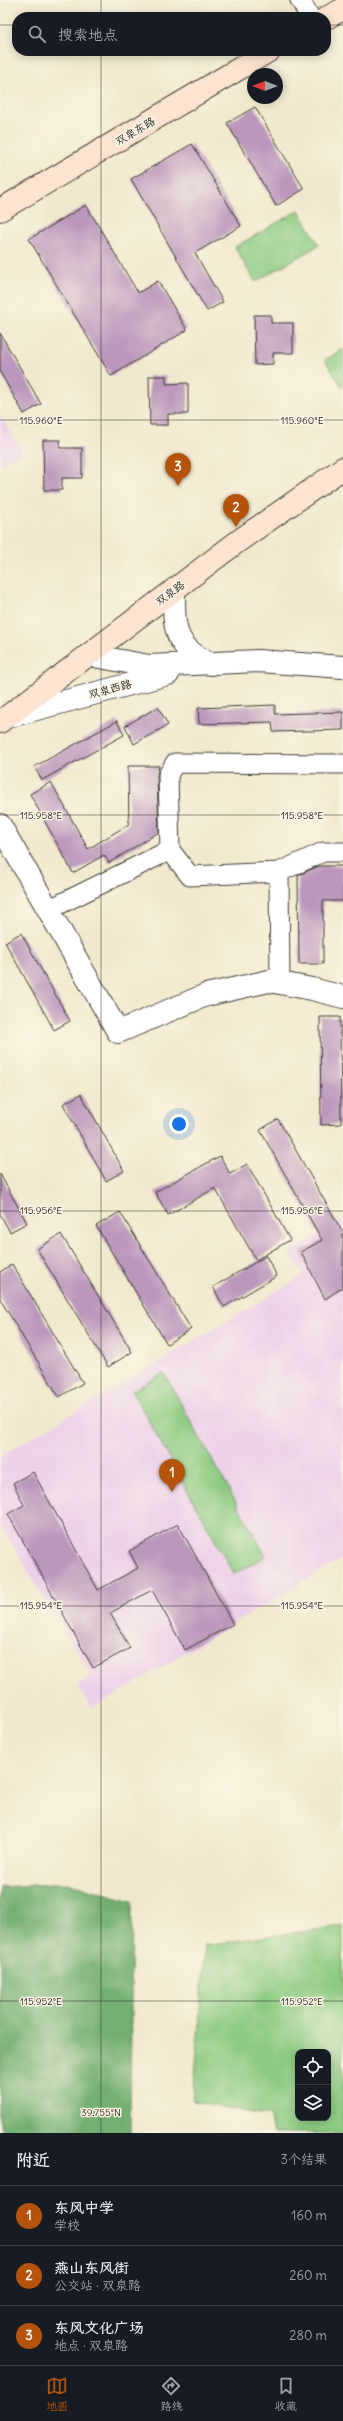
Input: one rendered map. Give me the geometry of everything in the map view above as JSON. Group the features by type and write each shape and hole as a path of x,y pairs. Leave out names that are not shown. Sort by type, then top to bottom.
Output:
{"main road":[{"path":"331,15 343,9"},
{"name":"双泉东路","path":"0,210 262,56"},
{"name":"双泉路","path":"5,719 237,542 343,468"}],"street":[{"path":"300,0 307,12"},
{"path":"174,590 174,619 181,642 192,656 211,664"},
{"name":"双泉西路","path":"89,655 149,666 258,661 343,667"},
{"name":"双泉西路","path":"5,719 142,680 211,664"},
{"path":"343,764 175,763 168,775 170,850 190,876 279,872 324,852 343,852"},
{"path":"0,825 118,1032 206,996 269,982 312,989 343,997"},
{"path":"48,910 170,850"},
{"path":"279,872 280,983"}],"shaded area":[{"path":"0,414 22,452 0,464"},
{"path":"343,1220 343,1558 92,1709 77,1685 91,1676 2,1528 0,1528 0,1457 304,1275 289,1252"}],"green space":[{"path":"299,210 319,245 255,282 235,247"},
{"path":"343,349 343,388 325,360"},
{"path":"164,1373 266,1556 234,1574 132,1391"},
{"path":"67,1883 132,1901 130,2133 0,2133 0,1887"},
{"path":"343,1926 343,2133 273,2133 269,2116 193,2101 205,1945"}],"building":[{"path":"255,107 304,189 276,206 227,123"},
{"path":"192,144 241,226 195,253 223,302 207,311 131,179"},
{"path":"86,205 138,293 158,281 187,330 111,376 29,239"},
{"path":"254,315 271,315 271,323 293,323 293,353 273,353 273,364 255,365"},
{"path":"0,333 41,404 24,414 0,372"},
{"path":"149,376 166,376 166,384 188,383 188,414 168,414 168,425 150,425"},
{"path":"43,440 60,440 60,448 82,448 82,478 62,478 62,490 44,490"},
{"path":"275,705 275,714 343,712 343,730 273,732 272,722 199,724 198,708"},
{"path":"158,707 168,725 134,744 125,726"},
{"path":"117,721 124,735 42,780 34,767"},
{"path":"128,766 159,766 157,775 159,832 109,863 104,855 73,873 30,794 51,782 88,849 129,824"},
{"path":"319,866 343,866 343,901 323,901 323,964 299,964 298,875"},
{"path":"21,933 70,1021 54,1030 5,942"},
{"path":"320,1017 340,1017 341,1124 321,1125"},
{"path":"81,1094 124,1171 106,1181 63,1104"},
{"path":"278,1119 343,1233 343,1287 325,1299 301,1252 322,1240 260,1130"},
{"path":"220,1156 230,1174 247,1164 290,1240 256,1260 215,1188 168,1215 155,1192"},
{"path":"0,1174 27,1223 10,1232 0,1214"},
{"path":"120,1212 191,1329 167,1344 96,1226"},
{"path":"61,1234 132,1352 108,1367 37,1249"},
{"path":"266,1256 277,1276 224,1307 213,1287"},
{"path":"12,1264 83,1383 59,1397 0,1299 0,1272"},
{"path":"33,1472 98,1590 138,1568 129,1551 178,1524 233,1624 185,1650 152,1590 110,1613 130,1648 93,1668 8,1514 24,1505 13,1483"}],"place":[{"name":"东风文化广场","path":"178,486"},
{"name":"燕山东风街","path":"236,527"},
{"name":"东风中学","path":"172,1492"}]}
